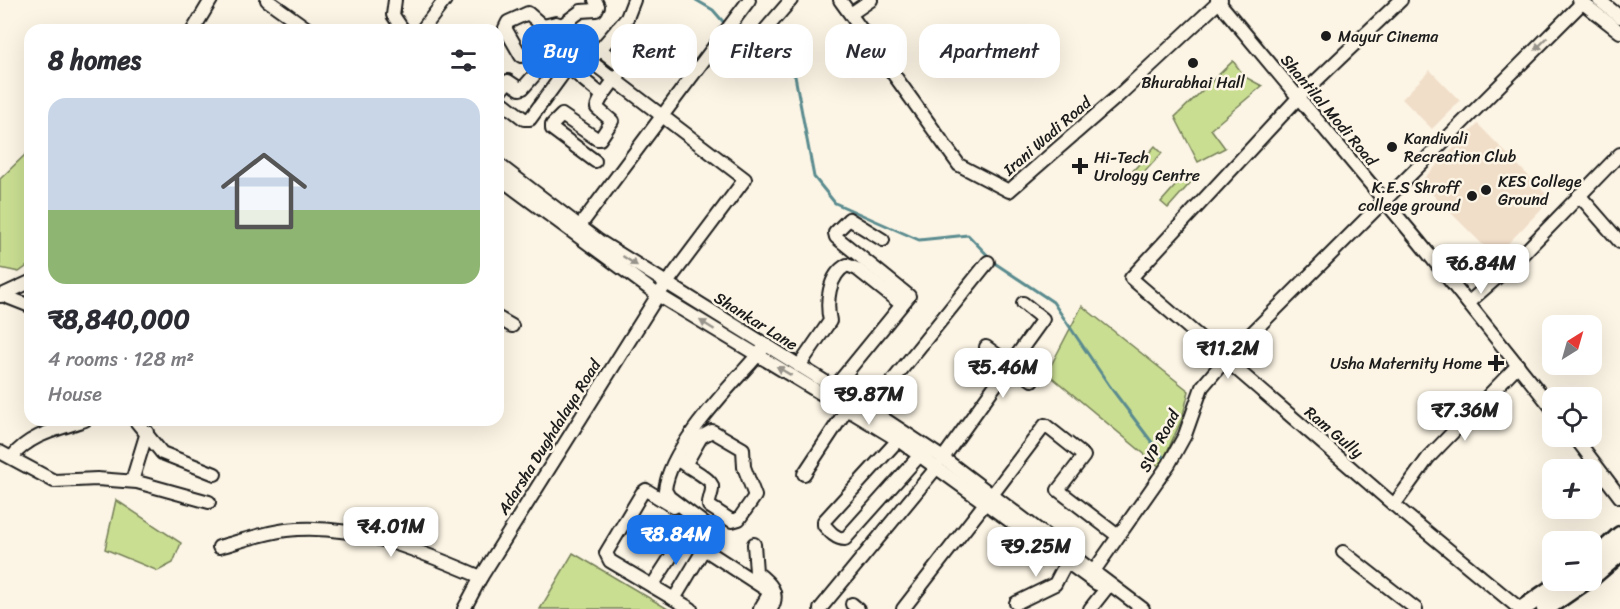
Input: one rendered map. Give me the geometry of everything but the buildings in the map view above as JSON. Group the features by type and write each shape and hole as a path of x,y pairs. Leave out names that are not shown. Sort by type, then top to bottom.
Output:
{"main road":[{"path":"1602,552 1620,535"},
{"path":"1602,568 1620,553"},
{"path":"1521,609 1548,591"},
{"path":"1545,609 1571,591"}],"street":[{"path":"197,24 211,0"},
{"path":"267,0 301,24"},
{"path":"395,0 393,15 399,24"},
{"path":"427,24 445,0"},
{"path":"562,24 581,11 596,10 598,6 595,0"},
{"path":"622,24 627,18 634,0"},
{"path":"576,230 733,18 749,0"},
{"path":"770,24 790,0"},
{"name":"Irani Wadi Road","path":"840,0 852,13 959,165 1009,191 1118,96 1219,1"},
{"path":"852,13 871,0"},
{"path":"1298,98 1401,0"},
{"name":"Shantilal Modi Road","path":"1219,1 1542,395"},
{"path":"1581,1 1599,3 1620,17"},
{"name":"SVP Road","path":"1091,575 1169,464 1185,435 1202,387 1225,360 1581,1"},
{"path":"1599,3 1620,32"},
{"path":"520,56 508,37 505,28 508,22 528,13 541,24"},
{"path":"611,37 601,50 611,58"},
{"path":"599,68 661,116"},
{"path":"504,86 508,81 520,89 532,78"},
{"path":"504,104 524,119 530,119 560,78"},
{"path":"581,78 603,96"},
{"path":"595,161 552,129 552,125 562,114 600,139 612,121 597,108 603,96 618,78"},
{"name":"Ram Gully","path":"1298,98 1131,278 1394,505 1521,609"},
{"name":"Adarsha Dughdalaya Road","path":"464,609 481,577 662,290 745,179 661,116"},
{"path":"1468,303 1517,260 1620,154"},
{"name":"Shankar Lane","path":"504,169 576,230"},
{"name":"Shankar Lane","path":"504,181 662,290 761,350 848,409 866,414 940,462 1091,575 1143,609"},
{"path":"1579,195 1620,242"},
{"path":"834,388 908,295 836,237 835,233 849,219 883,240"},
{"path":"866,414 988,262"},
{"path":"799,366 830,321 827,301 836,274 841,268 847,266 857,269 901,304"},
{"path":"1,295 24,285"},
{"path":"1,295 24,304"},
{"path":"820,609 940,462 1043,319 1023,303"},
{"path":"504,321 512,326"},
{"path":"986,347 1032,380"},
{"path":"681,462 712,407 761,350"},
{"name":"Shankar Lane","path":"761,350 799,366 834,388 920,455 940,462"},
{"path":"1394,505 1428,458 1518,365"},
{"path":"804,474 848,409"},
{"path":"903,609 1045,425 1083,456 1058,490 1118,536"},
{"path":"62,426 54,428 6,455 24,467 54,481 89,479 132,481 209,502"},
{"path":"141,426 162,453 215,474"},
{"path":"674,599 711,534 710,528 669,497 663,487 681,462 701,437 712,431 743,449 744,467 754,496 739,519 732,521 709,506 712,486 710,481 681,462"},
{"path":"132,481 147,432"},
{"path":"898,440 824,521 829,531 840,539 845,538 920,455"},
{"path":"1582,447 1620,497"},
{"path":"691,609 610,561 606,553 646,490 689,517 696,518"},
{"name":"Shankar Lane","path":"989,499 1066,563 1091,575 1105,590 1130,609"},
{"path":"652,586 696,518"},
{"path":"219,547 284,530 303,529 380,538 481,577"},
{"path":"754,544 756,572 772,584 775,592 771,609"},
{"path":"704,549 767,590 769,594 760,609"},
{"path":"1343,552 1416,609"},
{"path":"1016,603 1055,584 1066,563"},
{"path":"1090,609 1105,590"}],"shaded area":[{"path":"1430,70 1460,101 1432,129 1402,99"},
{"name":"KES College Ground","path":"1478,124 1551,199 1495,257 1420,182"}],"green space":[{"path":"1233,61 1245,77 1262,86 1211,129 1225,148 1198,162 1175,117"},
{"path":"1155,146 1162,153 1138,179 1131,173"},
{"path":"24,156 24,268 19,272 0,268 0,179"},
{"path":"1185,175 1192,181 1168,208 1161,202"},
{"path":"1082,306 1189,391 1182,419 1160,467 1047,373"},
{"path":"116,500 181,543 173,563 158,571 105,549"},
{"path":"573,553 668,609 540,609"}],"waterway":[{"path":"696,0 713,10 725,24"},
{"path":"795,78 814,177 835,203 919,240 968,235 996,264 1053,302 1111,388 1163,457"}],"place":[{"name":"Mayur Cinema","path":"1326,36"},
{"name":"Bhurabhai Hall","path":"1193,63"},
{"name":"Kandivali Recreation Club","path":"1392,147"},
{"name":"Hi-Tech Urology Centre","path":"1080,166"},
{"name":"KES College Ground","path":"1486,190"},
{"name":"K.E.S Shroff college ground","path":"1472,196"},
{"name":"Usha Maternity Home","path":"1496,363"}]}
